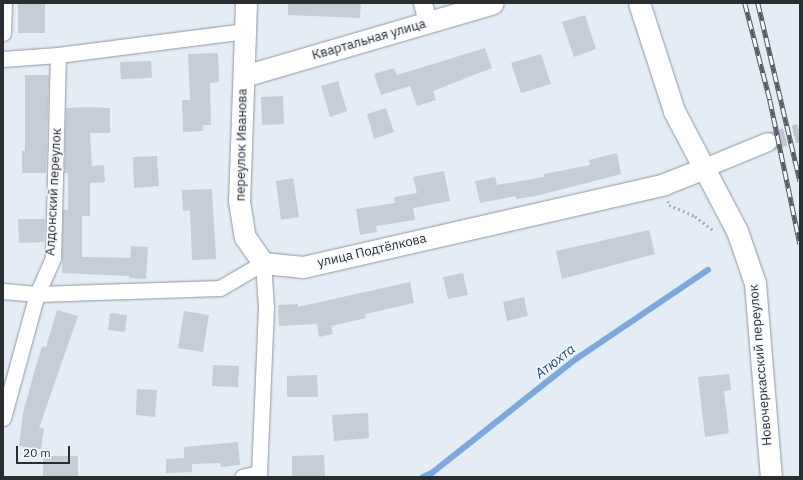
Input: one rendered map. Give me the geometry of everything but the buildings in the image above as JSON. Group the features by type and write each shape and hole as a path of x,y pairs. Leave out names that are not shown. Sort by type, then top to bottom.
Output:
{"main road":[{"name":"переулок Иванова","path":"246,3 239,202 245,237 263,264"},
{"name":"Квартальная улица","path":"244,76 493,3"},
{"name":"Новочеркасский переулок","path":"640,4 674,111 737,231 755,283 771,477"},
{"name":"улица Подтёлкова","path":"263,264 303,267 664,184 705,168"}],"street":[{"path":"3,33 4,3"},
{"path":"424,3 428,23"},
{"path":"3,59 58,56 245,30"},
{"name":"Алдонский переулок","path":"3,418 37,294 53,258 58,56"},
{"path":"705,168 768,142"},
{"path":"3,291 37,294 220,288 263,264"},
{"name":"переулок Иванова","path":"242,477 258,473 266,307 263,264"}],"path":[{"path":"664,184 669,205 695,216 716,232"}],"waterway":[{"name":"Атюхта","path":"423,477 432,473 576,359 708,270"}],"tunnel":[{"path":"768,142 800,133"}],"railway":[{"path":"745,3 770,100 800,244"},
{"path":"758,3 800,181"}]}
